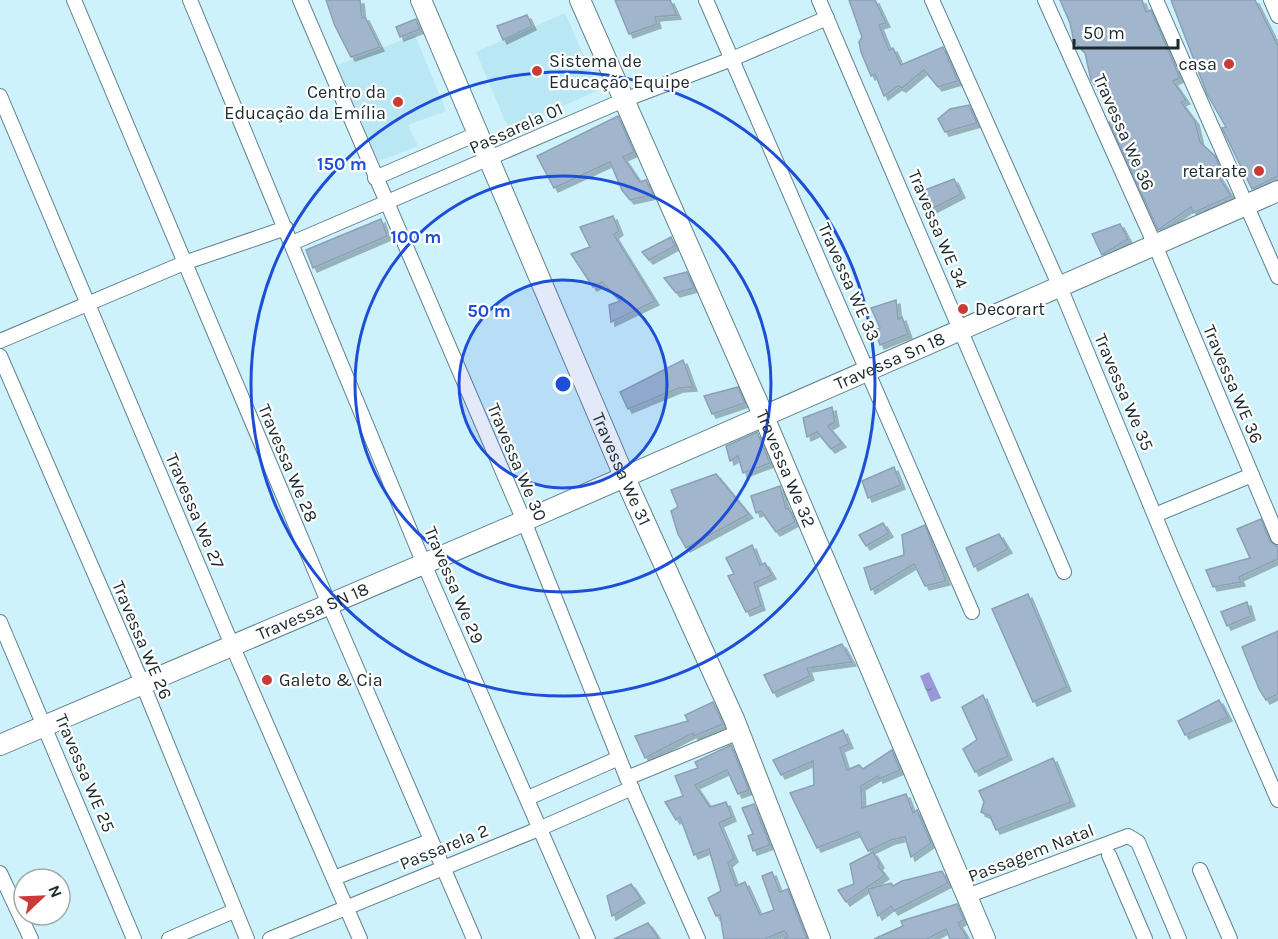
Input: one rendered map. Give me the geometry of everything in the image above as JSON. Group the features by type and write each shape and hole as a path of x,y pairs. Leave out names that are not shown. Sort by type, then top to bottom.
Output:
{"street":[{"name":"Travessa We 28","path":"74,0 329,604 474,939"},
{"path":"190,0 292,243"},
{"name":"Travessa We 30","path":"300,0 524,521 629,783 698,939"},
{"name":"Travessa We 31","path":"421,0 624,476 739,732 820,939"},
{"name":"Travessa We 32","path":"580,0 764,417 985,939"},
{"name":"Travessa WE 33","path":"706,0 972,612"},
{"name":"Travessa WE 34","path":"819,0 1064,572"},
{"name":"Travessa We 35","path":"932,0 1060,287 1278,800"},
{"name":"Travessa We 36","path":"1045,0 1155,245"},
{"path":"1156,0 1278,277"},
{"path":"1271,0 1278,16"},
{"name":"Passarela 01","path":"292,243 624,100 732,59 827,18"},
{"name":"Travessa We 27","path":"0,96 232,645 360,939"},
{"path":"375,178 479,133"},
{"name":"Travessa Sn 18","path":"624,476 764,417 961,328 1278,191"},
{"path":"0,341 184,263 286,228"},
{"name":"Travessa We 29","path":"292,243 424,564 588,939"},
{"name":"Travessa WE 36","path":"1155,245 1278,537"},
{"name":"Travessa WE 26","path":"0,356 143,685 247,939"},
{"path":"1155,515 1252,475"},
{"name":"Travessa SN 18","path":"0,745 624,476"},
{"name":"Travessa WE 25","path":"0,622 134,939"},
{"name":"Passarela 2","path":"270,939 541,828 629,783 739,732"},
{"path":"528,798 619,758"},
{"name":"Passagem Natal","path":"967,896 1109,849 1128,836 1138,842 1179,939"},
{"path":"334,878 430,841"},
{"path":"1109,849 1144,939"},
{"path":"1200,870 1230,939"},
{"path":"0,873 31,939"},
{"path":"169,939 234,911"}],"shaded area":[{"name":"Sistema de Educação Equipe","path":"565,13 599,90 509,130 476,52"},
{"name":"Centro da Educação da Emília","path":"415,35 446,111 408,125 418,146 379,161 336,66"}],"water":[{"path":"929,672 941,698 931,702 920,676"}],"building":[{"path":"326,0 360,0 362,18 365,17 380,47 351,57 335,26"},
{"path":"615,0 670,0 677,15 655,17 657,24 629,34"},
{"path":"849,0 875,0 886,23 879,25 889,50 893,48 901,65 943,47 958,81 938,87 924,70 902,88 898,86 884,96 875,74 871,76 861,52 859,42 862,37"},
{"path":"1060,0 1142,0 1146,12 1151,10 1180,78 1173,81 1186,100 1181,102 1195,121 1200,142 1215,156 1222,173 1218,175 1231,196 1193,213 1191,207 1158,230 1109,122 1117,117 1091,80 1085,53 1074,42 1070,23"},
{"path":"1171,0 1255,0 1278,46 1278,176 1252,189 1222,128 1226,127 1207,94"},
{"path":"527,15 532,26 503,40 497,26"},
{"path":"416,19 420,29 400,37 396,27"},
{"path":"969,105 977,123 945,132 938,119 950,109"},
{"path":"618,116 634,152 623,157 640,182 646,180 653,195 630,200 622,190 610,162 554,188 537,156"},
{"path":"954,179 961,194 932,209 925,190"},
{"path":"613,216 619,231 614,235 655,301 611,322 609,305 620,301 602,282 593,287 571,254 590,247 580,227"},
{"path":"381,219 387,236 313,268 306,250"},
{"path":"1120,224 1128,239 1102,255 1092,234"},
{"path":"671,237 675,246 649,260 642,252"},
{"path":"687,272 694,288 676,293 664,278"},
{"path":"896,300 898,319 902,317 908,334 880,345 875,330 880,328 871,308"},
{"path":"683,360 693,387 679,388 628,409 620,392"},
{"path":"738,387 745,403 712,414 704,396"},
{"path":"832,407 835,422 828,426 842,443 831,449 817,432 807,437 803,418"},
{"path":"757,432 770,463 743,473 738,456 730,461 726,446"},
{"path":"894,467 901,485 868,498 862,481"},
{"path":"716,474 749,514 686,548 678,534 671,511 678,507 671,490"},
{"path":"780,486 786,509 789,508 795,522 776,532 761,511 756,513 751,496"},
{"path":"1261,519 1270,541 1278,547 1278,559 1239,577 1241,582 1213,587 1206,570 1250,558 1237,529"},
{"path":"883,523 889,533 866,546 859,535"},
{"path":"925,525 946,581 925,586 914,564 871,590 864,568 904,555 902,535"},
{"path":"999,534 1008,549 974,567 966,548"},
{"path":"752,545 760,565 765,563 772,575 754,583 761,606 746,612 728,576 734,574 726,558"},
{"path":"1028,594 1067,687 1033,702 992,609"},
{"path":"1247,602 1251,616 1227,626 1221,612"},
{"path":"1278,631 1278,694 1266,700 1259,689 1242,647"},
{"path":"842,644 852,662 807,668 810,676 773,693 764,675"},
{"path":"983,695 1008,756 975,772 963,749 977,740 962,707"},
{"path":"1219,700 1228,717 1185,735 1178,721"},
{"path":"713,702 723,724 694,736 693,733 645,758 635,736 688,721 685,715"},
{"path":"843,730 849,744 840,748 847,770 859,765 863,769 892,750 900,770 879,779 878,776 861,786 862,808 906,794 913,813 917,810 931,843 911,857 905,837 891,840 868,851 858,832 817,848 790,793 814,785 813,761 781,775 773,760"},
{"path":"731,745 749,790 738,794 727,770 695,785 710,807 726,802 732,817 719,823 734,858 728,863 736,886 745,882 760,915 774,910 762,876 772,872 780,892 788,889 807,939 783,939 788,936 784,931 765,939 724,939 720,915 716,916 708,898 721,891 709,849 694,855 680,817 676,820 665,802 683,796 675,776 698,768 695,762"},
{"path":"1053,758 1071,802 996,830 990,816 981,812 984,802 979,791"},
{"path":"754,804 770,845 753,851 748,836 753,834 742,808"},
{"path":"873,852 880,864 878,866 885,875 846,902 838,890 854,884 850,864"},
{"path":"942,871 948,883 894,911 891,906 878,916 868,889 891,883 893,886 902,881"},
{"path":"631,884 641,899 612,916 607,896"},
{"path":"957,904 964,920 958,923 968,939 950,939 946,929 927,939 874,939 903,926 901,921"},
{"path":"648,923 659,939 614,939"}],"place":[{"name":"casa","path":"1229,64"},
{"name":"Sistema de Educação Equipe","path":"537,71"},
{"name":"Centro da Educação da Emília","path":"398,102"},
{"name":"retarate","path":"1259,171"},
{"name":"Decorart","path":"963,309"},
{"name":"Galeto & Cia","path":"267,680"}]}
